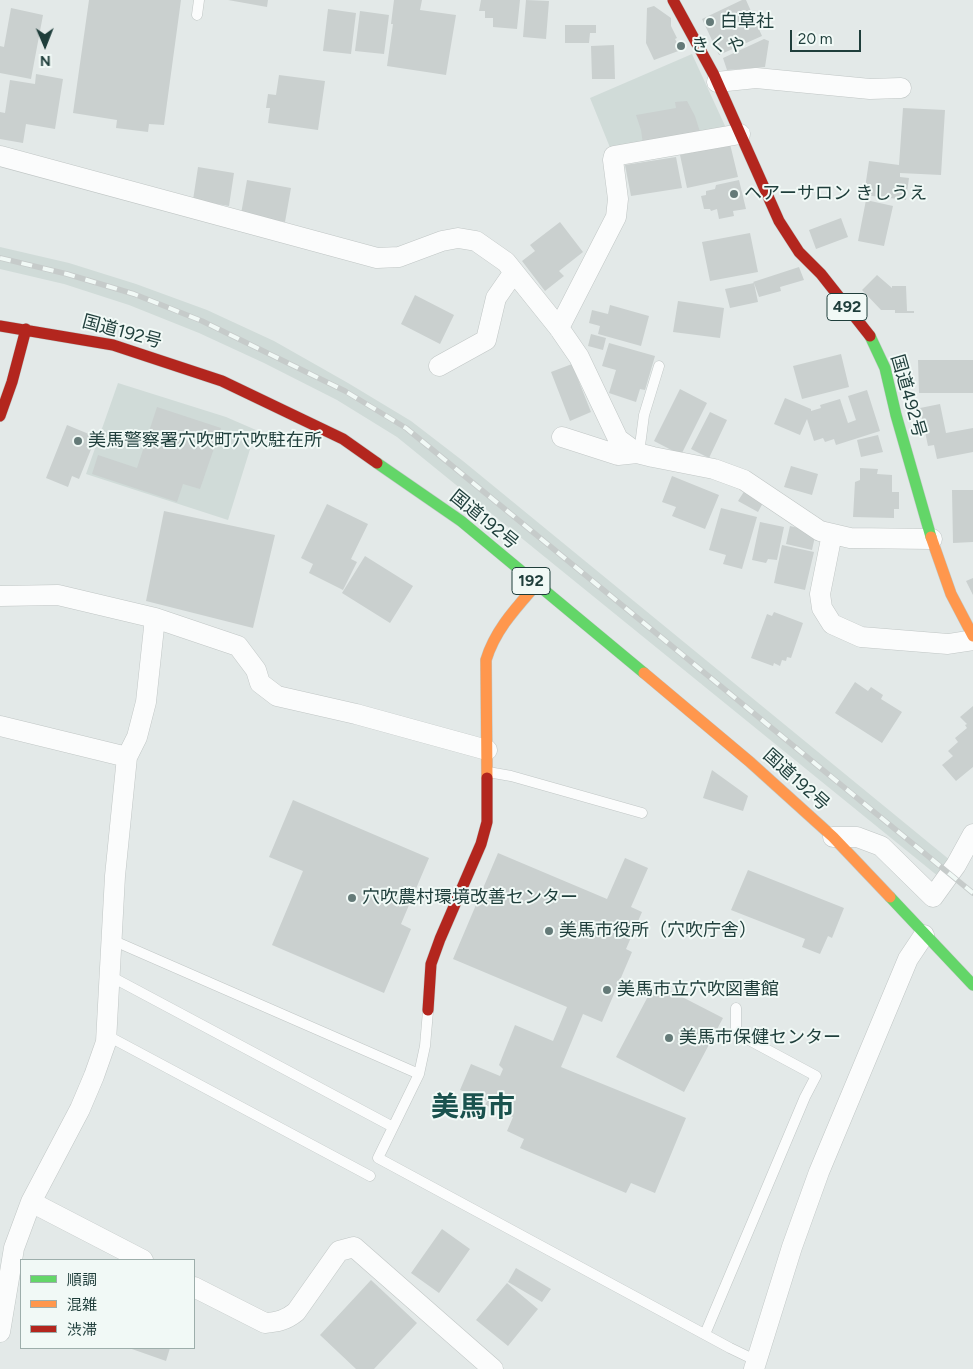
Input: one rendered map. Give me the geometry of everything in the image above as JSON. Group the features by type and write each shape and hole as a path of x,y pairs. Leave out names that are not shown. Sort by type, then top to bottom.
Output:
{"main road":[{"name":"国道492号","path":"673,0 717,82 779,220 799,252 821,274 873,340 885,368 896,415 932,539 951,594 973,638"},
{"name":"国道192号","path":"0,326 112,344 222,381 343,438 461,521 750,762 832,837 973,985"},
{"path":"0,416 12,382 26,329"},
{"path":"428,1010 432,964 440,938 481,844 487,822 486,660 488,649 504,624 536,585"}],"street":[{"path":"717,82 756,78 870,89 901,88"},
{"path":"559,328 616,217 618,199 614,156 740,134"},
{"path":"0,156 377,258 399,257 442,241 458,238 476,241 506,262 559,328 579,357 618,439 638,453"},
{"path":"439,366 486,340 496,298 514,272"},
{"path":"562,437 618,455 638,453 714,469 744,480 820,531 850,538 932,539"},
{"path":"832,534 820,594 822,608 832,624 861,637 948,644 973,638"},
{"path":"0,596 58,595 155,618 238,646 256,670 260,684 276,696 356,714 487,750"},
{"path":"0,1332 14,1248 31,1202 80,1109 106,1042 115,876 127,757 137,737 146,702 155,618"},
{"path":"0,726 127,757"},
{"path":"832,837 857,837 881,846 934,897 956,865 973,834"},
{"path":"756,1365 792,1247 819,1172 908,960 924,935"},
{"path":"31,1202 141,1259"},
{"path":"195,1287 265,1322 278,1322 296,1312 339,1251 354,1247 493,1369"}],"lane":[{"path":"197,15 199,0"},
{"path":"638,453 644,415 659,366"},
{"path":"487,772 511,776 642,813"},
{"path":"112,940 419,1074"},
{"path":"110,976 393,1127"},
{"path":"705,1334 805,1097 816,1076 736,1033 736,1008"},
{"path":"106,1035 368,1179 419,1074 425,1046 428,1010"},
{"path":"378,1158 705,1334 756,1365"}],"shaded area":[{"path":"692,54 726,128 611,150 590,98"},
{"path":"0,247 69,263 136,284 207,310 274,341 411,421 463,461 956,865 944,881 397,437 337,400 199,333 129,305 64,284 0,269"},
{"path":"118,383 226,417 256,430 228,520 86,474"}],"building":[{"path":"89,0 181,0 164,125 149,124 148,132 116,128 117,120 73,113"},
{"path":"228,0 268,0 267,7"},
{"path":"394,0 422,0 420,10 456,15 446,75 387,66 393,24 391,24"},
{"path":"481,0 520,0 517,29 493,27 493,18 485,18 485,11 479,11"},
{"path":"526,0 549,1 546,39 523,37"},
{"path":"742,0 746,0 762,36 719,55 702,19"},
{"path":"654,6 671,18 671,26 677,38 675,39 681,50 654,60 646,43 647,8"},
{"path":"11,8 43,15 31,79 0,73 0,46 4,47"},
{"path":"328,9 356,13 351,54 323,51"},
{"path":"360,11 389,15 384,54 355,51"},
{"path":"565,25 596,25 596,33 590,33 589,43 565,43"},
{"path":"764,39 769,41 765,67 727,70 723,58"},
{"path":"614,45 615,79 592,79 591,46"},
{"path":"36,74 63,79 55,129 26,124 23,143 0,139 0,112 5,113 10,80 35,84"},
{"path":"279,75 325,81 318,130 268,123 270,108 266,108 268,94 276,95"},
{"path":"687,101 695,116 700,132 643,144 636,115 676,108 675,102"},
{"path":"903,108 945,110 941,175 900,173 900,177 909,178 906,200 864,195 869,161 899,165"},
{"path":"730,144 738,177 687,188 680,155"},
{"path":"676,157 682,188 631,196 625,165"},
{"path":"198,167 234,173 229,206 193,200"},
{"path":"247,180 291,188 285,222 241,214"},
{"path":"739,180 746,209 733,211 734,216 719,219 717,209 711,211 710,209 704,209 701,196 706,195 706,191 715,189 716,185"},
{"path":"866,200 893,206 884,246 858,241"},
{"path":"841,218 848,237 816,249 809,230"},
{"path":"560,222 583,252 559,271 564,276 545,291 522,261 535,251 530,245"},
{"path":"750,233 758,272 710,281 702,242"},
{"path":"799,267 804,280 780,287 781,291 759,297 754,283"},
{"path":"877,275 892,288 892,286 906,286 907,311 914,311 914,313 895,313 895,310 881,310 862,290"},
{"path":"754,283 758,302 730,308 725,289"},
{"path":"415,295 454,315 440,344 401,324"},
{"path":"678,301 724,308 720,338 673,332"},
{"path":"610,305 649,316 641,346 598,334 600,326 589,323 592,310 608,314"},
{"path":"591,334 606,338 603,350 588,346"},
{"path":"609,343 655,356 645,390 640,389 636,402 609,393 616,370 602,366"},
{"path":"841,354 849,387 802,399 793,366"},
{"path":"918,360 973,360 973,393 919,393"},
{"path":"572,364 591,412 570,421 551,372"},
{"path":"680,389 707,403 681,455 654,441"},
{"path":"867,390 880,431 836,445 834,439 825,442 823,438 814,441 807,419 800,435 774,424 785,398 811,409 811,411 821,408 820,405 840,399 848,423 856,420 848,396"},
{"path":"940,404 946,433 973,428 973,452 937,459 934,445 928,446 920,408"},
{"path":"157,407 221,428 200,489 183,484 177,502 92,474 98,455 137,468"},
{"path":"710,412 727,420 709,458 691,449"},
{"path":"67,425 96,437 79,479 72,476 68,487 46,478"},
{"path":"878,435 883,452 861,457 857,440"},
{"path":"791,466 818,474 812,495 784,487"},
{"path":"860,468 878,469 877,474 892,475 892,492 899,492 899,509 894,509 894,518 853,517 855,482 860,480"},
{"path":"672,476 719,495 705,529 672,516 676,507 662,502"},
{"path":"745,490 764,501 758,512 738,501"},
{"path":"952,490 973,490 973,542 953,543"},
{"path":"327,504 368,524 351,559 357,562 343,590 309,573 313,564 301,558"},
{"path":"721,508 757,517 742,569 723,564 726,555 709,550"},
{"path":"164,511 275,535 253,628 146,601"},
{"path":"760,522 784,527 777,560 768,559 766,563 752,560"},
{"path":"790,526 816,532 812,550 786,544"},
{"path":"782,545 814,552 805,590 774,583"},
{"path":"365,556 413,586 390,623 342,593"},
{"path":"973,578 973,595 966,581"},
{"path":"774,612 803,623 791,658 787,657 786,661 782,660 780,666 774,663 773,666 751,658 767,614 772,616"},
{"path":"855,682 868,691 871,687 883,695 881,699 902,712 882,743 835,713"},
{"path":"973,706 973,767 956,781 942,765 953,756 948,751 958,742 955,738 967,728 965,725 967,724 960,717"},
{"path":"712,770 748,796 743,811 703,798"},
{"name":"穴吹農村環境改善センター","path":"293,800 429,858 401,924 411,929 384,993 272,945 303,871 269,857"},
{"path":"498,853 607,899 625,858 648,868 631,907 642,912 626,949 632,952 602,1022 583,1014 561,1067 686,1118 655,1193 631,1183 626,1193 520,1148 524,1139 507,1131 513,1117 485,1105 487,1101 460,1090 471,1064 500,1076 503,1069 499,1065 515,1025 553,1041 567,1007 453,959"},
{"path":"748,870 844,908 832,938 828,936 820,954 802,947 805,939 731,910"},
{"name":"美馬市保健センター","path":"655,983 723,1018 684,1092 616,1057"},
{"path":"442,1229 470,1249 439,1293 411,1273"},
{"path":"516,1268 551,1289 542,1302 508,1282"},
{"path":"371,1280 417,1323 374,1369 356,1369 320,1335"},
{"path":"507,1283 538,1309 508,1346 476,1320"},
{"path":"132,1349 170,1349 166,1361"}],"railway":[{"path":"0,258 67,274 134,294 202,321 345,391 406,428 973,893"}],"traffic: fast":[{"path":"870,336 885,368 896,415 931,537"},
{"path":"377,463 461,521 644,673"},
{"path":"890,897 973,985"}],"traffic: slow":[{"path":"931,537 951,594 973,636"},
{"path":"487,778 486,660 501,629 536,585"},
{"path":"644,673 750,762 833,837 890,897"}],"traffic: jam":[{"path":"673,0 714,75 779,221 799,252 821,274 870,336"},
{"path":"0,326 113,345 222,381 343,439 377,463"},
{"path":"0,416 12,382 26,329"},
{"path":"428,1010 431,964 481,844 487,822 487,778"}],"place":[{"name":"白草社","path":"710,22"},
{"name":"きくや","path":"681,46"},
{"name":"ヘアーサロン きしうえ","path":"734,194"},
{"name":"美馬警察署穴吹町穴吹駐在所","path":"78,441"},
{"name":"穴吹農村環境改善センター","path":"352,898"},
{"name":"美馬市役所（穴吹庁舎）","path":"549,931"},
{"name":"美馬市立穴吹図書館","path":"607,990"},
{"name":"美馬市保健センター","path":"669,1038"}],"district":[{"name":"美馬市","path":"473,1108"}]}
